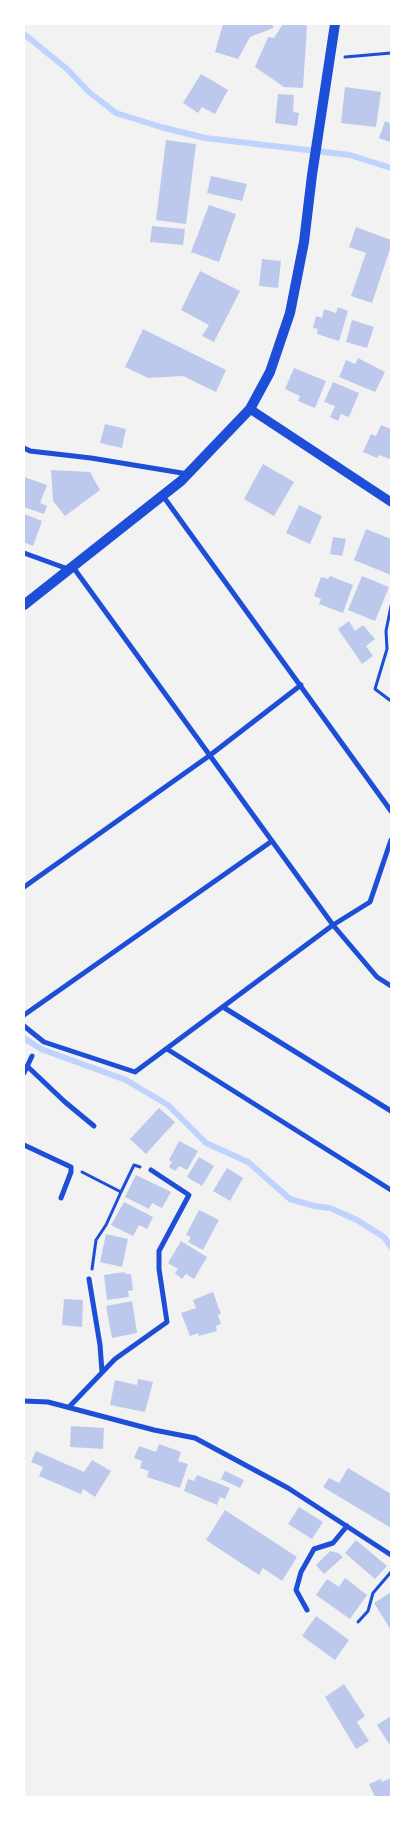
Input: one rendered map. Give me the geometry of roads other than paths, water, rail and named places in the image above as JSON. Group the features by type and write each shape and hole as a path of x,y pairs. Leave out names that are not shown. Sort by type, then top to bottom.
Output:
{"main road":[{"path":"24,605 188,474 250,409 270,372 290,313 304,242 313,165 335,24"}],"street":[{"path":"250,409 391,502"},
{"path":"24,448 30,451 91,458 188,474"},
{"path":"162,495 391,811"},
{"path":"24,552 71,568 333,925 377,977 391,986"},
{"path":"24,887 209,756 301,685"},
{"path":"24,1026 44,1042 135,1072 333,925 370,902 391,840"},
{"path":"24,1015 272,841"},
{"path":"223,1007 391,1111"},
{"path":"167,1049 391,1190"},
{"path":"24,1073 32,1056"},
{"path":"27,1066 94,1126"},
{"path":"24,1145 70,1167 71,1172 61,1198"},
{"path":"69,1407 115,1359 167,1322 159,1269 159,1251 189,1195 151,1170"},
{"path":"89,1279 100,1345 102,1372"},
{"path":"24,1401 48,1402 154,1430 195,1438 288,1488 391,1555"},
{"path":"307,1610 296,1590 301,1572 314,1549 333,1543 347,1526"}],"waterway":[{"path":"24,34 67,69 89,92 116,113 205,138 350,155 391,168"},
{"path":"24,1038 41,1049 126,1080 168,1105 206,1143 248,1162 290,1199 314,1206 330,1208 357,1220 384,1237 391,1247"}]}
